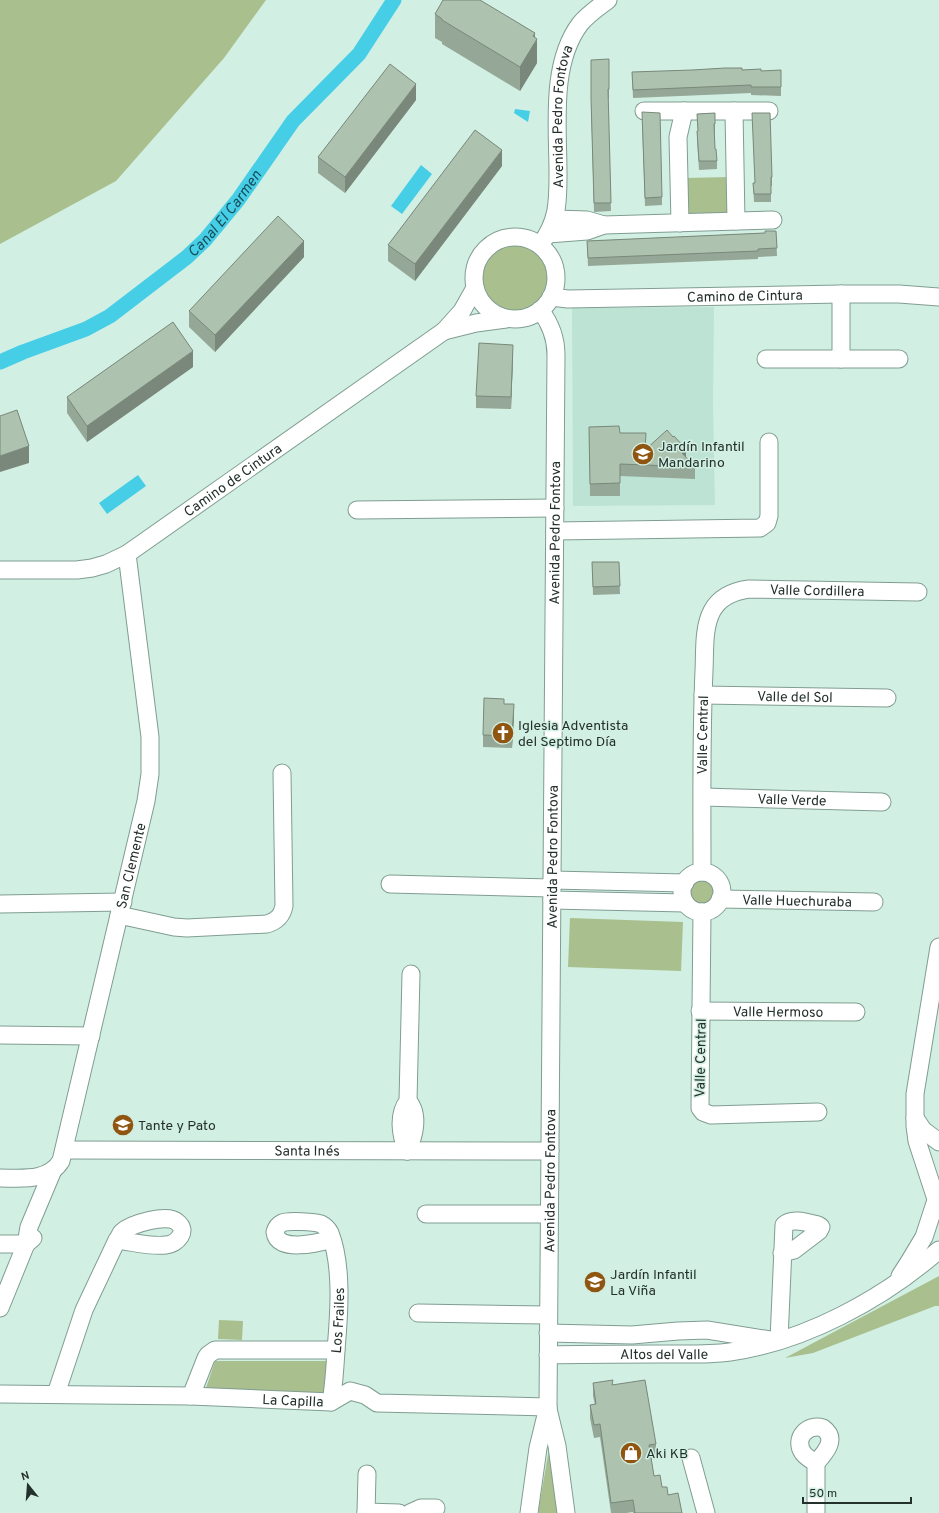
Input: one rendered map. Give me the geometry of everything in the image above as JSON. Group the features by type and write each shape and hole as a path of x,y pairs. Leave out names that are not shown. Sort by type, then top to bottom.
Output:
{"street":[{"name":"Avenida Pedro Fontova","path":"544,240 555,219 558,201 559,80 563,58 573,34 581,22 608,0"},
{"path":"644,111 769,111"},
{"path":"680,223 678,137 684,111"},
{"path":"734,111 736,221"},
{"path":"555,219 587,220 604,225 773,220"},
{"path":"544,240 554,265 556,276 555,287 551,297 540,310 525,318 508,319 499,316 483,305 475,288 474,272 479,258 488,246 509,237 533,241 544,240 595,229 604,225"},
{"name":"Camino de Cintura","path":"0,570 77,570 106,564 128,554 444,331 462,312 475,288"},
{"path":"841,359 842,294"},
{"name":"Camino de Cintura","path":"551,297 568,299 842,294 899,294 939,297"},
{"name":"Avenida Pedro Fontova","path":"529,1513 537,1456 548,1407 556,345 551,326 540,310"},
{"name":"Camino de Cintura","path":"444,331 476,323 508,319"},
{"path":"766,359 899,359"},
{"path":"555,531 760,528 767,523 769,516 769,442"},
{"path":"357,510 555,508"},
{"name":"San Clemente","path":"53,1170 61,1160 65,1150 146,801 150,774 150,737 128,554"},
{"name":"Valle Cordillera","path":"719,600 731,593 749,589 918,592"},
{"name":"Valle Central","path":"702,872 703,695 707,625 711,612 719,600"},
{"name":"Valle del Sol","path":"703,695 887,698"},
{"path":"0,904 121,908 174,927 187,928 268,924 277,920 283,911 284,906 282,773"},
{"name":"Valle Verde","path":"703,797 882,802"},
{"path":"390,884 552,889 685,903 694,910 702,912 713,908 720,899 722,894 720,883 712,875 702,872 692,875 685,883 682,893 685,903"},
{"path":"552,889 685,883"},
{"name":"Valle Huechuraba","path":"720,899 874,902"},
{"name":"Valle Central","path":"702,912 699,1103 702,1112 711,1115 818,1112"},
{"path":"938,957 915,1094 916,1134 919,1149 938,1195"},
{"path":"407,1151 413,1138 414,1125 414,1112 408,1101 411,974"},
{"name":"Valle Hermoso","path":"700,1011 856,1012"},
{"path":"0,1035 91,1036"},
{"path":"915,1118 923,1130 939,1142"},
{"name":"Santa Inés","path":"65,1150 550,1151"},
{"path":"0,1178 34,1177 43,1175 53,1170 54,1189 37,1233 26,1244 0,1308"},
{"name":"Altos del Valle","path":"894,1284 924,1237 938,1195"},
{"path":"426,1214 549,1214"},
{"name":"Los Frailes","path":"331,1402 340,1309 336,1261 332,1239"},
{"path":"56,1394 84,1310 117,1240"},
{"path":"0,1244 26,1244"},
{"name":"Altos del Valle","path":"548,1355 716,1354 745,1349 805,1332 840,1316 873,1298 894,1284 923,1264 939,1250"},
{"path":"778,1340 782,1253"},
{"path":"418,1313 548,1315"},
{"name":"Altos del Valle","path":"548,1333 632,1335 707,1330 778,1340"},
{"path":"580,1334 580,1354"},
{"path":"191,1396 208,1354 215,1350 336,1350"},
{"name":"La Capilla","path":"0,1394 191,1396 331,1402 350,1391 365,1395 377,1402 548,1407"},
{"name":"Avenida Pedro Fontova","path":"548,1407 557,1446 566,1513"},
{"path":"691,1458 706,1513"},
{"path":"816,1463 816,1513"},
{"path":"366,1474 366,1512 399,1513"},
{"path":"410,1513 422,1508 436,1508"}],"shaded area":[{"name":"Jardín Infantil Mandarino","path":"714,307 713,404 715,505 573,506 572,308"}],"green space":[{"path":"0,0 266,0 224,58 116,181 0,244"},
{"path":"729,177 729,216 686,218 685,178"},
{"path":"515,243 528,246 540,253 547,265 550,278 547,291 540,303 528,310 515,313 502,310 490,303 483,291 480,278 483,265 490,253 502,246"},
{"path":"703,879 713,883 717,893 713,903 703,907 693,903 689,893 693,883"},
{"path":"570,918 683,922 681,971 568,967"},
{"path":"939,1276 939,1306 935,1306 813,1353 785,1358"},
{"path":"219,1320 243,1321 242,1340 218,1339"},
{"path":"215,1361 326,1361 326,1394 204,1394"},
{"path":"551,1437 559,1513 539,1513 539,1507"}],"water":[{"path":"515,109 530,111 528,122 514,113"},
{"path":"421,165 432,174 402,214 391,206"},
{"path":"138,475 146,486 107,514 99,503"}],"building":[{"path":"443,0 480,0 535,33 533,36 537,39 520,67 442,20 435,14"},
{"path":"609,59 608,89 611,203 594,203 591,60"},
{"path":"390,64 416,84 345,177 318,157"},
{"path":"742,68 742,70 761,69 761,71 781,70 781,87 751,87 751,85 633,90 632,72"},
{"path":"642,112 660,113 662,197 645,198"},
{"path":"715,113 715,149 717,161 699,161 697,114"},
{"path":"752,113 770,113 772,177 771,194 754,194 753,183 755,183"},
{"path":"475,130 502,150 415,264 388,245"},
{"path":"278,216 304,241 215,335 189,311"},
{"path":"765,231 776,231 777,248 758,249 758,251 588,258 587,241 765,233"},
{"path":"173,322 193,351 87,426 67,397"},
{"path":"479,343 513,345 511,397 476,396"},
{"path":"17,410 29,446 0,456 0,416"},
{"path":"619,426 620,433 646,433 645,450 667,430 686,449 682,453 695,467 620,464 620,483 590,484 589,427"},
{"path":"592,562 619,562 620,586 593,587"},
{"path":"484,698 504,699 504,704 514,704 512,736 483,735"},
{"name":"Aki KB","path":"613,1380 612,1385 645,1380 656,1444 649,1445 654,1476 660,1475 662,1487 667,1487 668,1495 678,1493 682,1513 635,1513 633,1500 611,1503 600,1424 594,1425 590,1405 596,1404 593,1383"}],"waterway":[{"name":"Canal El Carmen","path":"0,362 86,329 110,316 187,257 205,240 238,200 293,121 359,54 394,0"}],"place":[{"name":"Jardín Infantil Mandarino","path":"643,454"},
{"name":"Iglesia Adventista del Septimo Día","path":"503,733"},
{"name":"Tante y Pato","path":"123,1125"},
{"name":"Jardín Infantil La Viña","path":"595,1282"},
{"name":"Aki KB","path":"631,1453"}]}
